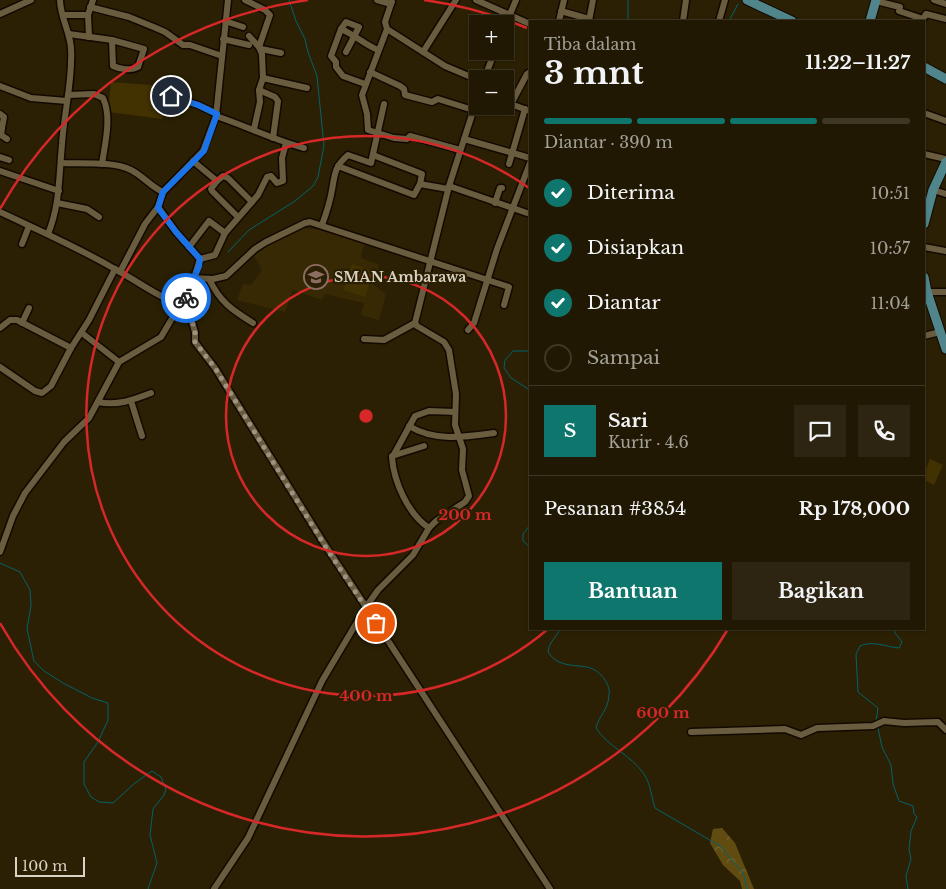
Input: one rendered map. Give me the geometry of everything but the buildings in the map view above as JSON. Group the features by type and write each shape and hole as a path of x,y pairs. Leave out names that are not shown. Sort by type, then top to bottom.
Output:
{"main road":[{"path":"747,0 790,20"},
{"path":"870,20 876,0"},
{"path":"925,68 946,80"},
{"path":"926,206 946,165"},
{"path":"925,284 927,297 946,349"}],"street":[{"path":"0,14 31,0"},
{"path":"48,234 55,215 59,190 71,50 60,0"},
{"path":"0,367 35,391 42,392 51,386 71,348 145,224 158,208 163,192 204,151 216,115 228,0"},
{"path":"245,0 265,10 270,15 260,48"},
{"path":"377,0 392,2 385,22 388,29 445,66 469,76"},
{"path":"423,52 456,0"},
{"path":"476,0 510,15 516,0"},
{"path":"559,20 564,0"},
{"path":"561,11 589,20 593,0"},
{"path":"686,0 686,20"},
{"path":"719,20 725,0"},
{"path":"876,0 900,7 899,11 923,19 926,14 946,19"},
{"path":"934,0 946,4"},
{"path":"89,36 88,15 92,3 165,32 183,45 190,45 222,56"},
{"path":"63,15 88,15"},
{"path":"514,17 529,24"},
{"path":"225,21 243,27"},
{"path":"365,84 343,76 331,56 342,29 371,48 378,50"},
{"path":"388,29 378,50 362,97 367,114 367,128 370,131 394,138 407,139 410,136 460,150"},
{"path":"69,34 112,40 144,49 138,67 133,69 116,68 113,66 112,40"},
{"path":"249,36 260,48 262,54 263,78 259,90 260,102 254,129"},
{"path":"346,52 355,36"},
{"path":"223,39 249,45"},
{"path":"260,48 281,53"},
{"path":"370,72 400,86 406,94 432,102 438,99 469,109"},
{"path":"514,94 529,73"},
{"path":"263,78 307,88"},
{"path":"0,86 31,98 67,98 94,94 103,98 107,106 107,116 102,164"},
{"path":"259,90 275,97 278,101 273,138"},
{"path":"171,96 198,105 216,115 254,129 286,144 304,148"},
{"path":"322,225 332,190 334,175 338,166 348,155 369,163 371,162 384,104"},
{"path":"509,164 527,110 514,105"},
{"path":"925,112 946,121"},
{"path":"0,114 4,117 1,136 7,139"},
{"path":"364,340 384,340 415,323 449,188 471,115"},
{"path":"464,139 529,158"},
{"path":"200,259 215,255 224,233 258,195 269,176 277,183 283,181 282,158 286,144"},
{"path":"925,154 946,165"},
{"path":"338,166 414,195 420,184 422,174 373,155"},
{"path":"0,157 9,160"},
{"path":"193,161 217,181"},
{"path":"61,163 122,166 163,192"},
{"path":"0,171 59,190"},
{"path":"238,217 212,191 211,189 217,181 223,176 228,178 252,202"},
{"path":"468,330 474,323 497,249 528,176"},
{"path":"420,184 449,188 529,214"},
{"path":"495,203 500,188 502,188"},
{"path":"933,190 946,194"},
{"path":"57,203 87,210 99,217"},
{"path":"158,208 200,259"},
{"path":"0,212 118,270 166,300 180,305"},
{"path":"189,247 209,221 224,233"},
{"path":"194,278 220,279 226,276 254,249 305,222 322,225 510,287 504,305"},
{"path":"22,244 29,226"},
{"path":"925,247 946,251"},
{"path":"0,552 12,516 25,493 64,442 89,418 119,362 161,336 185,299 199,266 200,259"},
{"path":"209,279 216,293 225,304 253,323"},
{"path":"927,297 946,292"},
{"path":"185,299 195,332 195,342 215,368 325,546 550,889"},
{"path":"22,322 28,308"},
{"path":"0,328 10,320 22,322 71,348"},
{"path":"214,889 248,838 318,689 366,607 378,590 413,556 429,528 436,521 467,501 469,496 462,470 463,449 455,425 456,394 449,350 444,342 415,323"},
{"path":"82,332 119,362"},
{"path":"925,336 940,332"},
{"path":"98,402 108,404 131,401 152,393"},
{"path":"131,401 142,436"},
{"path":"429,528 422,523 408,504 398,485 392,456 416,416 429,411 455,412"},
{"path":"409,426 423,434 460,438 494,433"},
{"path":"392,456 424,446"},
{"path":"691,732 785,729 801,735 817,728 873,726 884,721 904,723 938,722 946,730"}],"shaded area":[{"path":"111,82 165,86 162,119 108,112"},
{"name":"SMAN Ambarawa","path":"303,228 329,231 364,244 361,258 379,265 374,285 386,294 379,320 361,315 364,303 325,294 322,300 293,290 285,312 237,300 243,284 251,285 262,270 254,256 266,247"},
{"path":"352,264 373,271 365,297 343,290"},
{"path":"930,459 943,465 934,485 925,480 925,472"}],"green space":[{"path":"722,828 735,843 754,889 742,889 740,881 723,865 710,843 713,829"}],"waterway":[{"path":"228,252 249,230 295,201 313,186 318,177 324,146 317,76 305,39 289,0"},
{"path":"628,0 628,20"},
{"path":"730,20 738,4"},
{"path":"529,351 513,351 505,360 504,368 511,378 529,389"},
{"path":"529,526 523,534 523,541 529,546"},
{"path":"0,563 20,572 30,590 31,605 27,629 34,661 44,671 63,683 92,698 108,703 108,720 98,742 84,762 84,784 91,797 99,802 113,803 135,783 152,771 161,777 166,789 164,795 153,809 150,835 157,863 148,889"},
{"path":"559,630 548,652 551,656 557,661 566,664 584,666 595,670 608,686 608,700 596,728 601,735 639,767 650,786 655,808 720,846 743,873 747,889"},
{"path":"876,721 878,708 858,692 856,654 860,646 865,644 879,644 899,648 902,642 894,630"},
{"path":"878,728 882,747 891,765 893,784 899,801 913,806 914,814 917,817 911,831 909,849 911,859 906,876 908,889"}],"way so far":[{"path":"186,298 195,332 195,342 215,368 325,546 376,623"}],"place":[{"name":"SMAN Ambarawa","path":"316,277"}],"route":[{"path":"171,96 217,114 204,151 163,192 158,208 200,259 186,298"}]}
